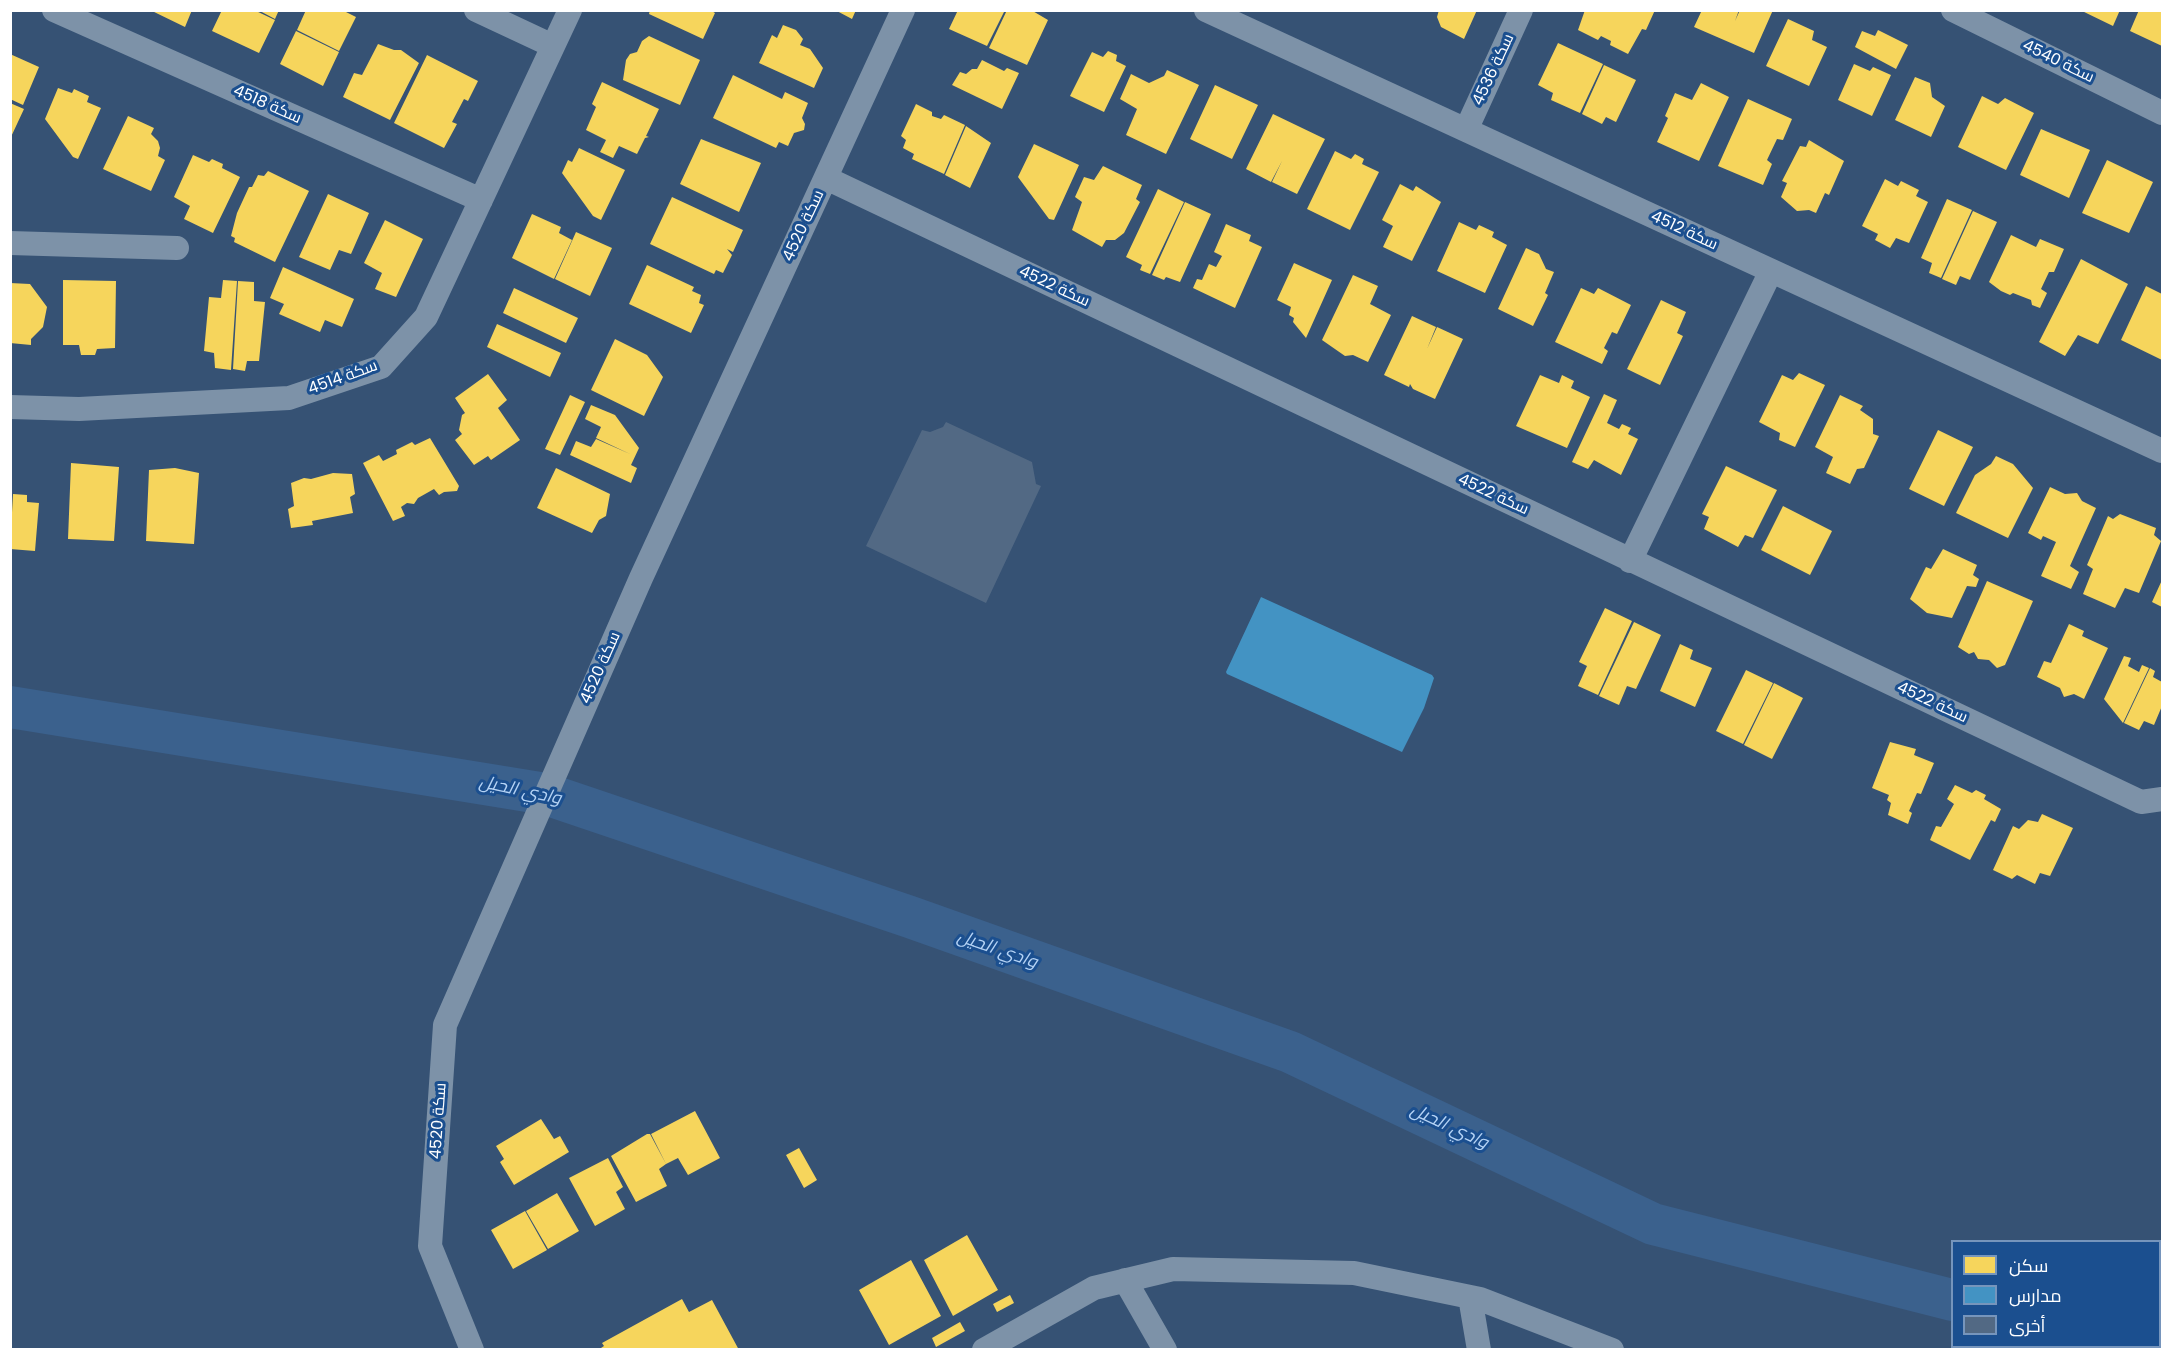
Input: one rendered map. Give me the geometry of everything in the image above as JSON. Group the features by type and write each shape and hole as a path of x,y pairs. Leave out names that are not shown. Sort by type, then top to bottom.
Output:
{"street":[{"name":"سكة 4518","path":"54,10 481,200"},
{"path":"476,10 553,46"},
{"name":"سكة 4514","path":"10,407 79,409 289,398 381,367 426,316 570,10"},
{"name":"سكة 4520","path":"471,1350 430,1246 445,1025 641,578 903,10"},
{"name":"سكة 4512","path":"1206,10 2163,451"},
{"name":"سكة 4536","path":"1466,130 1521,10"},
{"name":"سكة 4540","path":"1953,10 2163,113"},
{"name":"سكة 4522","path":"826,178 2141,802 2163,799"},
{"path":"10,243 177,248"},
{"path":"1630,561 1771,271"},
{"path":"984,1350 1094,1288 1173,1269 1354,1273 1470,1297 1612,1350"},
{"path":"1125,1280 1165,1350"},
{"path":"1470,1297 1479,1350"}],"building: سكن":[{"path":"150,10 192,10 185,27"},
{"path":"222,10 254,10 275,20 259,53 212,31"},
{"path":"258,10 279,10 275,19"},
{"path":"306,10 342,10 356,17 339,51 297,30"},
{"path":"650,10 710,10 715,13 703,39 649,14"},
{"path":"835,10 856,10 852,19"},
{"path":"958,10 1005,10 987,46 949,29"},
{"path":"1007,10 1031,10 1048,20 1027,65 989,48"},
{"path":"1439,10 1477,10 1464,39 1441,27 1437,17"},
{"path":"1585,10 1655,10 1646,30 1642,29 1628,54 1610,45 1611,41 1601,36 1598,40 1578,30"},
{"path":"1702,10 1739,10 1735,21 1740,10 1773,10 1754,53 1694,27"},
{"path":"2080,10 2120,10 2113,26"},
{"path":"2139,10 2162,10 2162,46 2130,31"},
{"path":"1788,19 1814,31 1812,40 1827,47 1809,86 1766,66"},
{"path":"783,25 796,30 803,39 800,45 810,49 823,68 814,88 759,63 772,35 777,38"},
{"path":"1878,30 1908,45 1896,69 1855,47 1862,31 1875,36"},
{"path":"296,31 339,52 323,86 280,64"},
{"path":"649,36 700,60 680,105 623,80 626,60 630,54 637,52 642,41"},
{"path":"1558,43 1603,64 1580,113 1551,100 1553,93 1538,85"},
{"path":"378,44 401,50 419,63 390,120 343,97 354,73 362,75"},
{"path":"1108,51 1117,55 1116,61 1126,66 1104,112 1070,96 1092,52 1103,57"},
{"path":"10,54 39,67 23,105 10,99"},
{"path":"427,55 478,81 468,101 464,99 452,122 457,124 444,148 394,123"},
{"path":"982,60 1004,71 1007,68 1019,73 1002,109 952,85 960,72 966,74 972,69 977,69"},
{"path":"1854,64 1870,71 1873,67 1891,75 1872,116 1838,100"},
{"path":"1604,65 1636,80 1616,122 1606,117 1602,124 1582,114"},
{"path":"1167,70 1199,85 1166,154 1126,135 1137,109 1120,99 1131,74 1149,83 1164,76"},
{"path":"733,75 782,99 785,92 808,103 802,118 805,124 804,130 794,133 788,146 779,142 776,148 713,118"},
{"path":"1915,77 1930,83 1932,97 1945,106 1931,137 1895,120"},
{"path":"602,82 659,109 646,136 649,137 645,138 637,154 619,146 613,158 600,152 606,140 586,130 596,107 592,104"},
{"path":"1701,83 1729,97 1699,161 1657,142 1668,118 1665,116 1675,93 1692,100"},
{"path":"1215,85 1258,105 1232,159 1190,139"},
{"path":"58,88 72,93 74,89 89,96 87,102 101,108 78,159 73,157 45,119"},
{"path":"1982,96 1998,104 2005,98 2034,113 2006,170 1958,147"},
{"path":"1748,99 1792,119 1783,140 1777,139 1767,160 1772,164 1763,185 1718,166"},
{"path":"10,103 24,109 10,139"},
{"path":"916,104 932,112 932,116 941,119 944,115 965,125 944,174 912,159 914,154 903,148 906,140 901,136"},
{"path":"1273,114 1325,139 1297,194 1272,182 1282,161 1271,182 1246,169"},
{"path":"128,116 154,128 151,134 158,141 160,148 158,156 165,160 151,191 103,169"},
{"path":"966,126 991,143 970,188 945,175"},
{"path":"2041,129 2090,150 2069,198 2020,175"},
{"path":"701,139 761,163 739,212 680,184"},
{"path":"1809,140 1844,161 1829,195 1825,193 1816,213 1809,210 1797,211 1781,197 1787,183 1782,181 1800,146 1806,147"},
{"path":"1034,144 1079,165 1054,220 1049,219 1018,177"},
{"path":"579,148 625,170 601,220 593,216 562,173 568,160 572,162"},
{"path":"1335,151 1351,159 1355,154 1364,159 1362,164 1379,172 1350,230 1307,209"},
{"path":"193,155 209,162 212,159 223,164 222,168 240,177 213,233 184,219 190,206 174,197"},
{"path":"2107,160 2153,182 2129,233 2082,213"},
{"path":"1103,166 1142,185 1136,199 1140,202 1124,233 1115,240 1106,240 1102,247 1072,230 1082,202 1075,197 1084,177 1094,180"},
{"path":"268,171 309,191 275,262 234,242 235,238 231,236 237,213 249,187 252,187 258,175 264,176"},
{"path":"1885,179 1898,186 1901,181 1919,190 1916,196 1928,202 1909,243 1896,238 1890,248 1875,240 1878,234 1862,226"},
{"path":"1400,184 1413,191 1416,186 1441,202 1412,261 1383,247 1393,226 1382,220"},
{"path":"1158,189 1184,202 1150,274 1140,270 1142,265 1126,257"},
{"path":"328,194 369,213 351,254 339,250 330,270 299,257"},
{"path":"672,197 743,230 733,252 727,249 732,255 723,273 716,270 714,274 650,244"},
{"path":"1947,199 1972,210 1941,278 1929,273 1932,263 1921,258"},
{"path":"1185,202 1211,214 1180,282 1166,277 1164,280 1152,275"},
{"path":"1973,211 1997,222 1970,280 1960,276 1956,285 1942,279"},
{"path":"532,214 561,227 559,233 572,240 554,279 512,258"},
{"path":"385,220 423,239 396,297 375,289 382,273 364,263"},
{"path":"1459,222 1476,230 1479,225 1494,232 1492,237 1507,245 1485,293 1437,271"},
{"path":"1226,224 1251,235 1249,241 1262,247 1235,308 1193,288 1197,279 1202,280 1209,264 1216,267 1222,256 1214,252"},
{"path":"576,232 612,248 590,296 555,279"},
{"path":"2011,235 2036,247 2040,239 2064,249 2054,272 2049,272 2041,289 2047,293 2040,308 2032,305 2031,300 2013,293 2010,295 1989,282"},
{"path":"1526,248 1539,254 1546,269 1554,272 1545,293 1548,295 1533,326 1498,309"},
{"path":"2081,259 2128,284 2098,344 2078,335 2065,356 2039,342"},
{"path":"1294,263 1332,280 1306,338 1293,322 1294,318 1289,315 1291,307 1277,300"},
{"path":"647,265 694,287 692,291 701,295 699,303 704,305 691,333 629,304"},
{"path":"283,267 354,299 342,327 325,320 320,332 279,314 284,304 270,298"},
{"path":"1353,275 1378,286 1370,304 1391,315 1368,362 1353,355 1345,356 1322,340"},
{"path":"63,280 116,281 115,348 97,349 95,355 81,355 79,345 63,345"},
{"path":"223,280 237,281 231,370 215,368 214,353 204,351 209,297 221,298"},
{"path":"238,281 254,282 254,301 265,302 259,361 247,361 245,371 233,369"},
{"path":"10,283 30,284 47,307 43,327 31,339 31,345 10,343"},
{"path":"2146,286 2162,294 2162,360 2121,340"},
{"path":"514,288 578,318 566,343 503,313"},
{"path":"1581,288 1594,294 1598,288 1631,305 1617,334 1612,332 1604,348 1608,351 1602,364 1555,342"},
{"path":"1661,300 1686,312 1677,333 1683,336 1660,385 1627,369"},
{"path":"1412,316 1436,327 1427,349 1437,327 1463,339 1435,399 1413,389 1410,384 1409,387 1384,375"},
{"path":"497,324 561,353 550,377 487,347"},
{"path":"615,339 647,355 663,377 644,416 591,390"},
{"path":"1799,373 1825,385 1795,447 1779,440 1780,433 1759,422 1782,375 1793,380"},
{"path":"488,374 507,400 498,408 520,440 491,460 488,456 474,465 455,440 462,434 459,430 462,415 465,413 455,398"},
{"path":"1540,375 1559,383 1562,375 1574,381 1571,388 1590,397 1567,448 1516,426"},
{"path":"1604,394 1617,400 1607,423 1619,429 1622,424 1631,428 1628,434 1638,439 1621,475 1594,460 1588,469 1572,462"},
{"path":"570,395 585,402 560,455 545,449"},
{"path":"1840,395 1863,406 1860,410 1873,419 1873,434 1879,436 1864,468 1857,469 1850,484 1826,473 1833,457 1815,447"},
{"path":"591,405 615,415 639,448 631,465 637,468 631,483 570,455 576,441 591,447 596,439 630,454 596,438 601,427 585,419"},
{"path":"1938,430 1973,447 1944,506 1909,489"},
{"path":"430,438 459,486 457,491 444,492 439,495 434,489 418,498 414,504 407,503 401,507 405,516 393,521 363,463 379,455 383,461 397,454 396,450 412,442 415,445"},
{"path":"1996,456 2013,464 2033,488 2008,538 1956,513 1975,475 1991,464"},
{"path":"71,463 119,467 114,541 68,539"},
{"path":"1726,466 1777,490 1753,538 1745,535 1738,547 1704,529 1709,517 1702,514"},
{"path":"175,468 199,473 194,544 146,541 149,470"},
{"path":"556,468 610,494 606,516 599,520 592,533 537,508"},
{"path":"333,473 352,474 355,494 350,497 353,513 312,521 313,525 291,528 288,509 294,506 291,483 304,478 311,479"},
{"path":"2050,487 2065,494 2077,493 2082,501 2096,508 2070,566 2079,572 2071,589 2041,576 2056,542 2043,536 2041,540 2028,533"},
{"path":"13,494 27,495 27,502 39,503 35,551 10,549"},
{"path":"1783,506 1832,531 1810,575 1761,550"},
{"path":"2120,514 2156,528 2154,535 2161,541 2139,593 2125,588 2115,608 2083,594 2093,569 2087,565 2108,516 2113,519"},
{"path":"1943,549 1977,565 1973,575 1979,579 1976,587 1967,586 1952,618 1927,613 1910,599 1926,567 1931,569"},
{"path":"2162,580 2162,607 2152,602"},
{"path":"1987,581 2033,601 2005,665 1997,668 1989,660 1978,659 1974,652 1969,654 1958,647"},
{"path":"1605,608 1632,621 1598,695 1578,686 1587,666 1579,662"},
{"path":"1634,622 1661,635 1636,689 1627,686 1619,705 1599,696"},
{"path":"2069,624 2084,631 2082,636 2108,648 2084,699 2074,694 2064,697 2060,688 2037,677 2044,661 2051,663"},
{"path":"1680,644 1693,650 1690,659 1712,668 1695,707 1660,691"},
{"path":"2124,656 2131,658 2128,666 2139,672 2142,665 2149,668 2123,723 2104,699"},
{"path":"2150,668 2155,671 2153,677 2162,682 2162,706 2154,725 2144,721 2139,730 2124,723"},
{"path":"1746,670 1773,683 1743,744 1716,731"},
{"path":"1774,683 1803,698 1772,759 1744,745"},
{"path":"1890,742 1916,749 1914,755 1934,763 1921,794 1917,793 1909,811 1912,813 1908,824 1888,815 1891,803 1887,800 1889,795 1872,788"},
{"path":"1955,785 1972,793 1976,790 1986,795 1984,799 2001,809 1995,822 1991,820 1970,860 1930,840 1936,826 1941,827 1954,804 1947,799"},
{"path":"2042,814 2073,828 2050,876 2040,873 2035,884 2017,875 2012,879 1993,870 2013,826 2019,829 2028,820 2038,822"},
{"path":"695,1111 720,1158 688,1175 678,1158 666,1164 651,1134"},
{"path":"541,1119 554,1139 560,1136 569,1152 514,1185 500,1162 504,1159 496,1146"},
{"path":"650,1134 666,1164 659,1169 667,1186 636,1202 611,1156"},
{"path":"799,1148 817,1180 804,1188 786,1155"},
{"path":"608,1158 623,1187 616,1192 625,1209 595,1226 569,1178"},
{"path":"557,1193 579,1231 548,1249 526,1211"},
{"path":"525,1211 547,1250 513,1269 491,1230"},
{"path":"967,1235 998,1290 953,1316 924,1260"},
{"path":"911,1260 941,1316 889,1345 859,1290"},
{"path":"1010,1295 1014,1303 997,1312 993,1304"},
{"path":"682,1299 689,1312 712,1300 739,1350 598,1350 604,1346 602,1343"},
{"path":"960,1322 965,1331 936,1347 932,1338"}],"building: مدارس":[{"path":"1261,597 1432,675 1434,678 1424,708 1402,752 1227,674"}],"building: أخرى":[{"path":"946,422 1032,462 1036,484 1041,486 986,603 866,546 922,430 930,432 943,427"}],"waterway":[{"name":"وادي الحيل","path":"10,707 546,794 910,917 1290,1052 1653,1224 1951,1300"}]}
